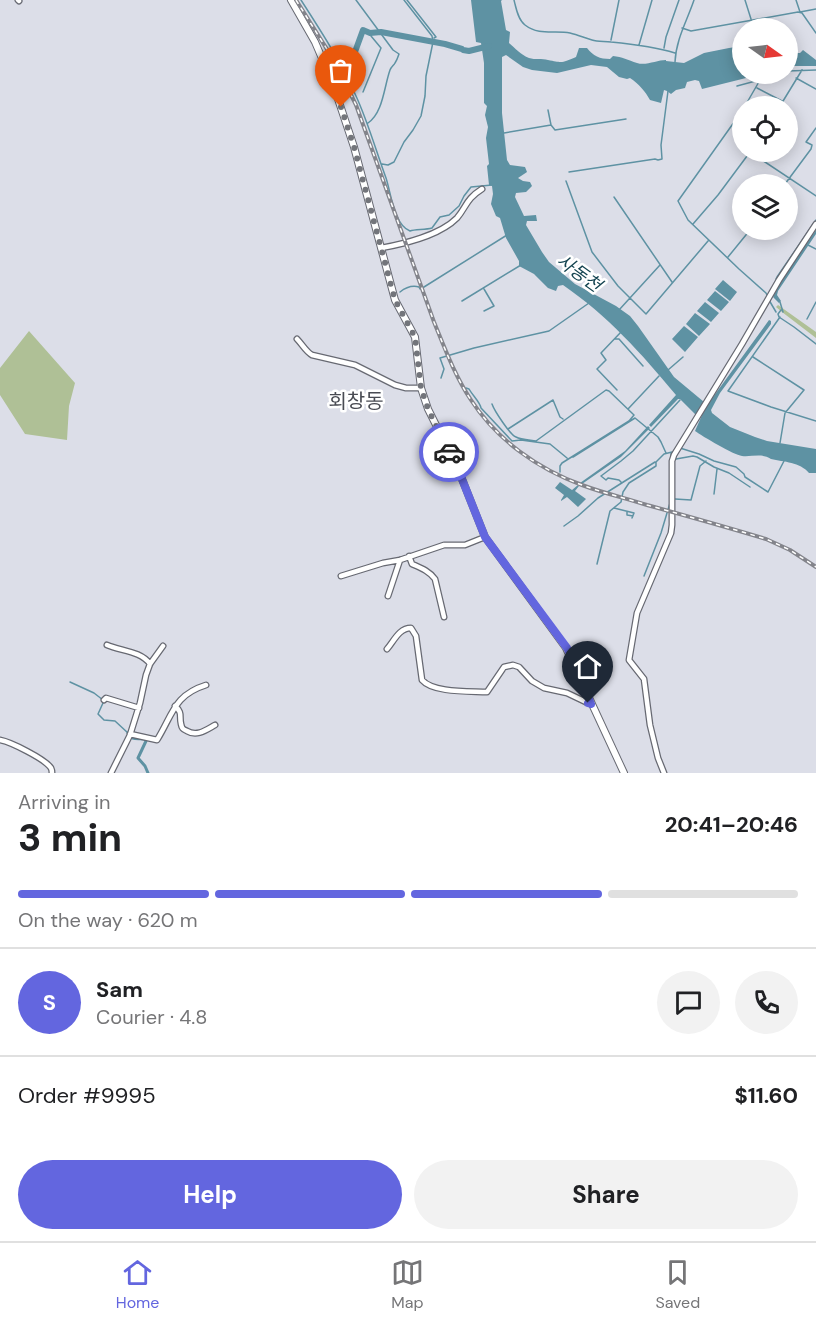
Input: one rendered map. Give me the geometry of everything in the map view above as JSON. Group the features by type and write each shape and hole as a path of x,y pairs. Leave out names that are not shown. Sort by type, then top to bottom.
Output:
{"main road":[{"path":"291,0 315,42 333,84 354,147 395,300 415,337 421,388 428,409 458,469 485,537 567,648 624,773"}],"street":[{"path":"381,248 435,233 456,218 470,197 482,189"},
{"path":"664,773 650,724 644,680 629,660 638,613 671,533 672,461 779,280 816,224"},
{"path":"297,339 312,355 355,365 395,385 421,388"},
{"path":"341,576 444,545 465,545 485,537"},
{"path":"409,556 412,564 431,574 435,579 444,617"},
{"path":"388,596 400,560"},
{"path":"387,649 402,630 411,628 416,636 422,680 429,686 487,692 504,667 513,665 544,688 567,693 591,704"},
{"path":"107,645 142,655 150,664"},
{"path":"111,773 130,736 150,664 163,646"},
{"path":"130,736 157,740 175,706 185,694 206,685"},
{"path":"104,700 106,698 139,708"},
{"path":"175,706 180,710 183,729 191,734 205,731 214,725"},
{"path":"0,740 16,745 38,758 51,768 52,773"}],"green space":[{"path":"778,305 816,332 816,338 776,307"},
{"path":"29,331 75,383 69,406 67,440 25,434 0,395 0,368"}],"water":[{"path":"471,0 502,0 506,30 510,32 509,43 531,59 562,62 576,57 579,48 587,48 594,55 603,58 610,59 613,56 640,64 666,60 684,63 704,53 732,48 732,82 702,89 699,81 687,82 685,88 671,94 664,90 661,103 650,100 642,88 630,78 619,77 607,67 591,65 557,73 523,67 506,55 502,57 502,113 507,160 510,165 525,167 527,172 518,178 530,182 532,186 526,192 516,193 515,197 524,216 536,215 537,221 527,221 526,225 549,262 575,284 630,316 674,377 704,402 702,406 705,408 769,320 771,321 720,393 711,410 730,427 755,437 816,449 816,473 809,473 796,465 764,456 742,456 718,445 695,431 702,415 695,414 680,399 651,427 649,425 676,395 637,350 595,309 563,285 558,286 556,291 548,288 534,274 519,266 519,261 506,238 500,218 496,216 491,204 493,194 492,186 489,185 487,166 489,164 486,138 488,127 485,115 487,106 484,103 484,63 481,43 476,42"},
{"path":"803,50 816,60 816,66 798,66 798,53"},
{"path":"816,230 816,234 778,291 777,295 781,301 779,303 773,297 780,282"},
{"path":"723,280 737,292 730,301 715,289"},
{"path":"715,291 729,302 721,311 707,300"},
{"path":"705,302 719,313 711,322 697,311"},
{"path":"695,313 710,324 699,336 686,324"},
{"path":"684,326 698,337 685,352 672,339"},
{"path":"648,426 650,428 621,457 582,484 580,483 625,451"},
{"path":"560,482 572,490 578,485 575,491 586,499 578,507 567,497 561,501 564,495 555,488"}],"waterway":[{"path":"301,0 337,59 356,96 386,178 394,208 405,228 410,231 432,228 440,217 449,215 459,206 471,187 492,185"},
{"path":"356,0 393,50 399,54 390,70 377,113 368,123"},
{"path":"382,164 388,165 394,162 421,116 433,42 432,36 404,0"},
{"path":"407,0 436,37 434,38"},
{"path":"514,0 521,20 525,25 536,30 564,32 594,41 644,46 675,53"},
{"path":"611,40 619,0"},
{"path":"639,45 652,0"},
{"path":"664,48 679,0"},
{"path":"675,62 680,38 694,0"},
{"path":"745,0 751,18"},
{"path":"796,0 800,12 816,9"},
{"path":"682,28 691,31 798,12 802,13 816,33"},
{"path":"348,71 363,30 445,44 469,51 489,46"},
{"path":"363,92 381,48 371,33"},
{"path":"786,96 802,70"},
{"path":"798,71 816,70"},
{"path":"798,79 816,89"},
{"path":"737,86 744,84"},
{"path":"751,96 758,84"},
{"path":"757,88 772,96"},
{"path":"569,172 662,159 661,145 668,91"},
{"path":"548,110 551,125"},
{"path":"504,133 551,125 555,130 626,119"},
{"path":"732,125 678,201 688,220 767,295"},
{"path":"792,174 811,149 812,145 806,142 816,128"},
{"path":"693,224 743,162"},
{"path":"765,162 816,196"},
{"name":"사동천","path":"566,181 592,252 618,286 646,314 708,241"},
{"path":"614,197 672,282"},
{"path":"778,281 777,277 816,220"},
{"path":"400,292 406,288 424,287 507,235"},
{"path":"728,257 742,240"},
{"path":"808,245 816,249"},
{"path":"462,301 521,265"},
{"path":"619,310 660,265"},
{"path":"484,289 494,306 484,311"},
{"path":"769,300 776,312"},
{"path":"780,302 783,312"},
{"path":"807,319 816,302"},
{"name":"사동천","path":"441,378 444,369 440,358 549,331 589,303"},
{"path":"781,310 779,317 816,344"},
{"path":"780,317 728,391 816,421"},
{"path":"617,390 597,369 606,360 601,353 621,332"},
{"path":"615,339 619,339 643,366"},
{"path":"668,370 683,357"},
{"path":"753,357 804,390 785,413 780,443"},
{"path":"628,409 659,376"},
{"path":"466,388 512,441 550,444 567,458"},
{"path":"492,404 502,422 513,435 520,439 536,441 606,390 634,415 629,421 562,463 560,472"},
{"path":"508,429 553,400 563,419"},
{"path":"621,482 608,478 606,480 601,476 633,451 680,400"},
{"path":"573,457 635,418 658,437 666,453"},
{"path":"670,471 671,454 676,448"},
{"path":"680,448 736,467 745,477 768,492 784,461"},
{"path":"597,564 610,511 621,502 623,492 629,483 656,466 656,462 664,454 672,452"},
{"path":"676,459 697,457 729,473 750,487"},
{"path":"675,499 691,500 700,466 706,461"},
{"path":"564,526 598,498 655,462"},
{"path":"714,494 717,469"},
{"path":"644,576 670,503"},
{"path":"614,508 634,513 632,518"},
{"path":"627,512 627,515 633,516"},
{"path":"70,682 94,693 103,700 98,714 104,720 115,721 128,733"},
{"path":"128,733 133,738 145,739 138,758 148,773"}],"railway":[{"path":"296,0 335,62 356,105 434,322 460,381 471,400 493,428 534,462 566,478 606,493 766,539 790,550 816,567"}],"way so far":[{"path":"341,107 395,300 415,337 421,388 428,409 449,452"}],"district":[{"name":"회창동","path":"356,401"}],"route":[{"path":"449,452 485,537 567,648 591,704 588,703"}]}
